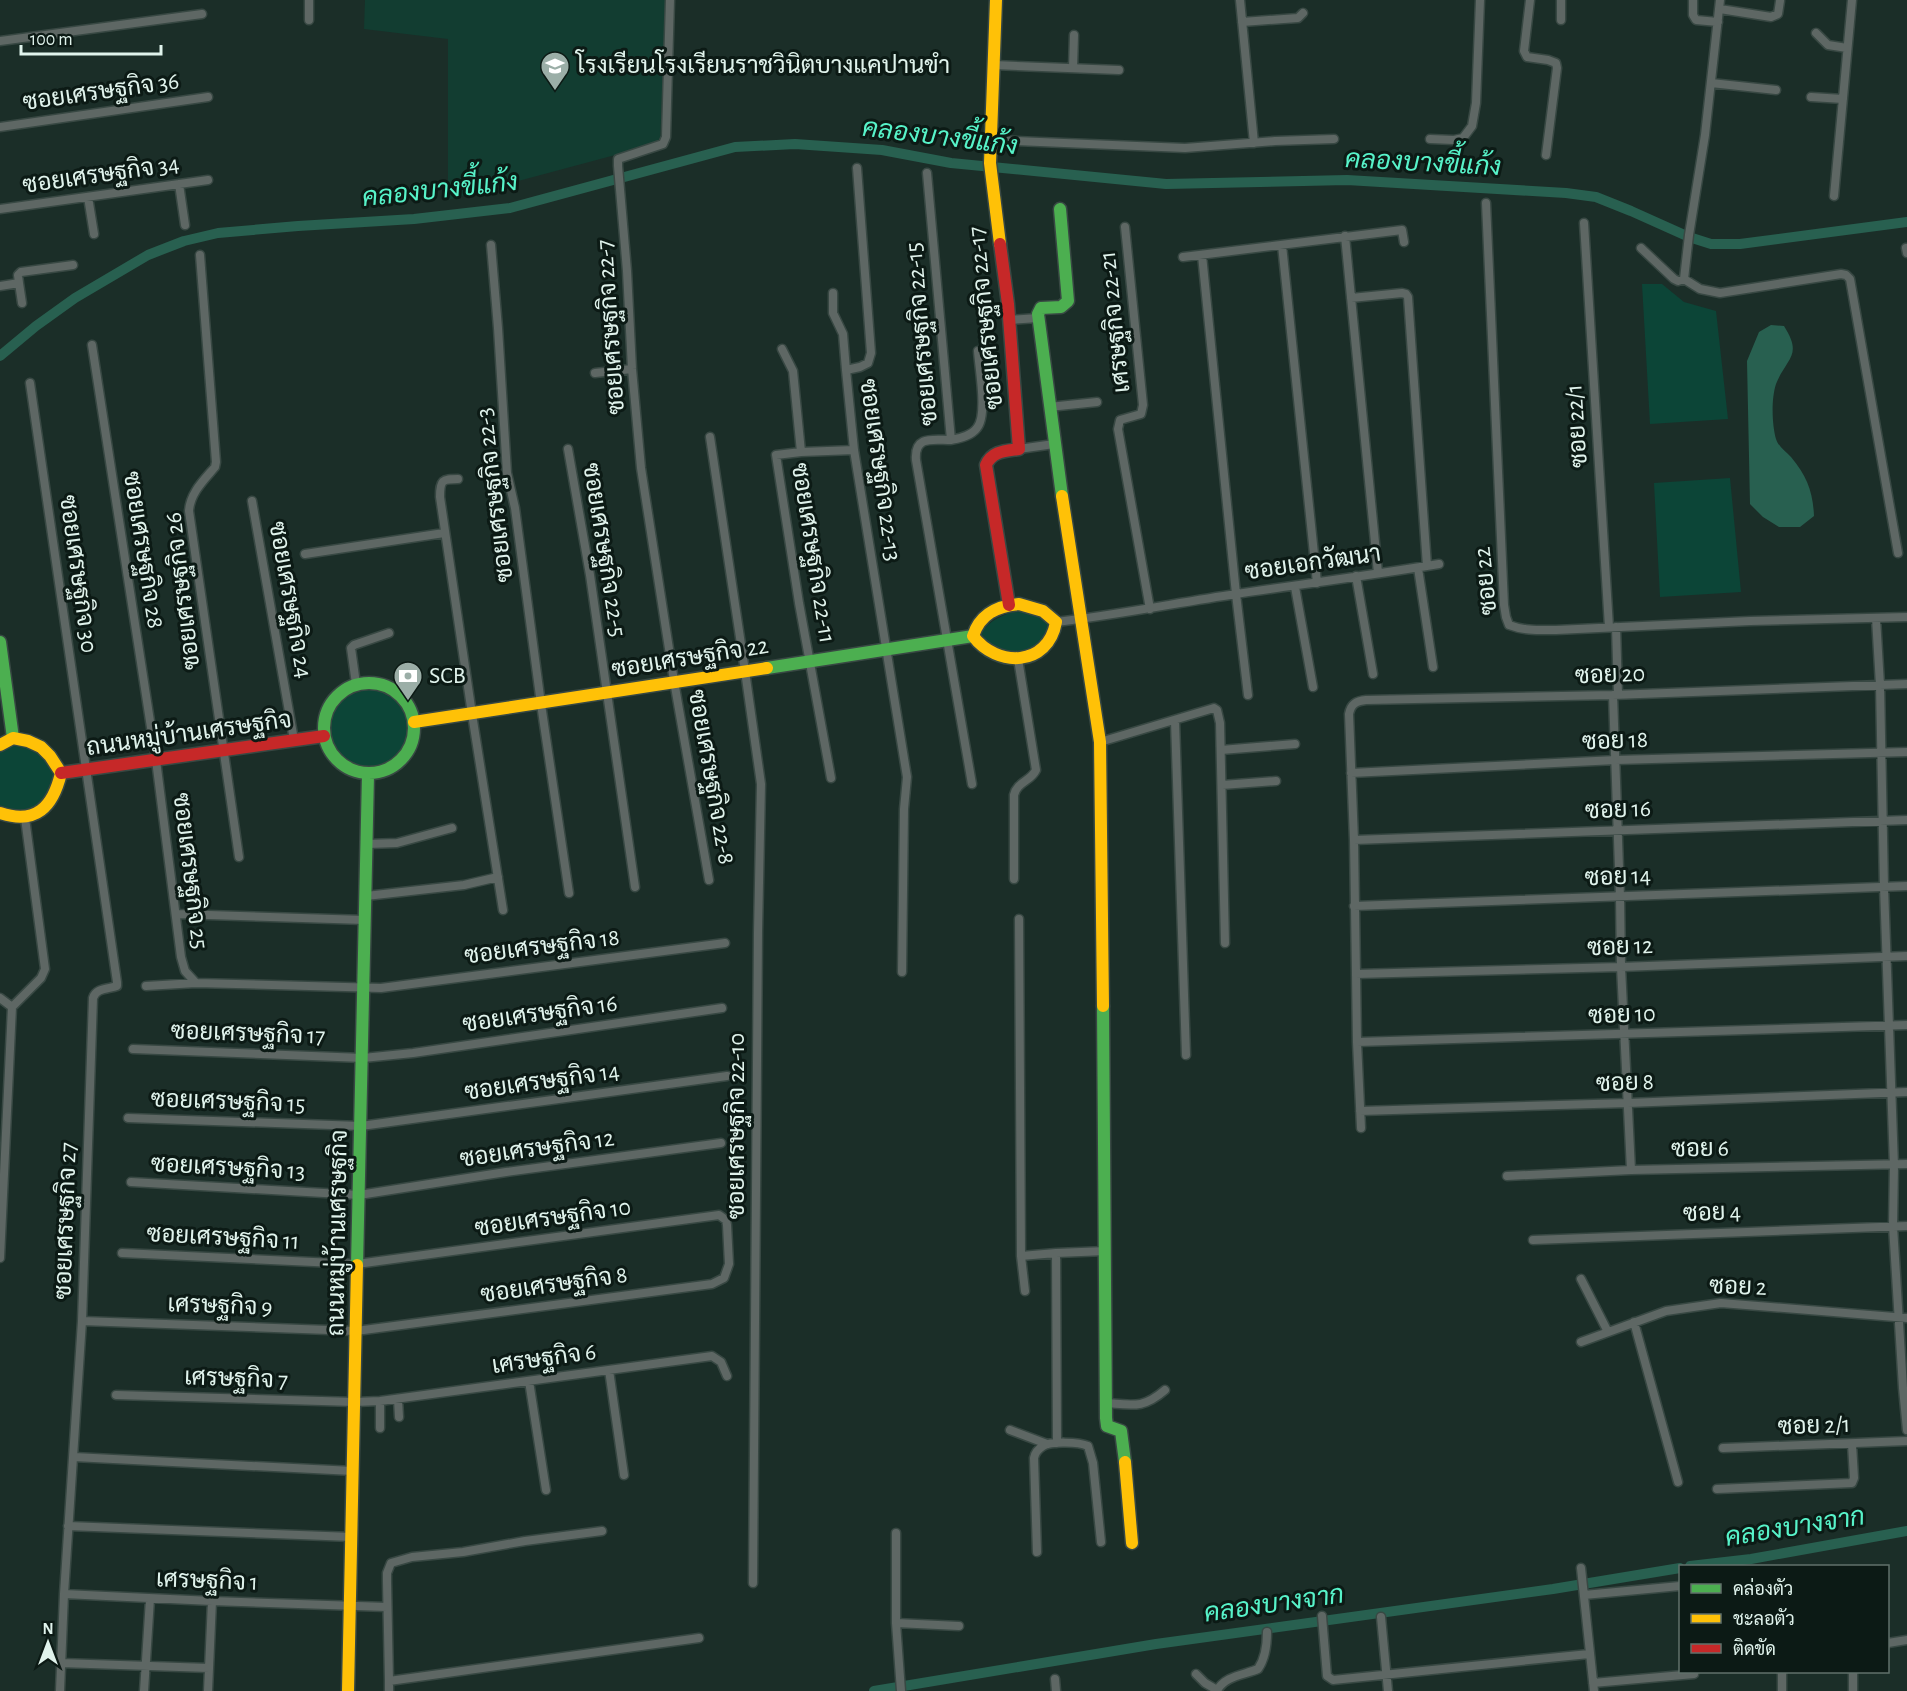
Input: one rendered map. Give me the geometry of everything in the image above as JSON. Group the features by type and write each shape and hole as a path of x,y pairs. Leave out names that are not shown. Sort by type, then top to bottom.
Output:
{"street":[{"path":"309,0 309,20"},
{"name":"ซอยเศรษฐกิจ 22-7","path":"670,0 666,137 663,144 618,159 618,166 641,468 674,681"},
{"name":"ซอยเศรษฐกิจ 22-17","path":"996,0 990,163 1005,277 1019,449"},
{"path":"1240,0 1254,143"},
{"path":"1430,139 1463,138 1472,126 1476,103 1480,0"},
{"path":"1530,0 1524,51 1527,57 1556,63 1557,69 1545,155"},
{"path":"1561,20 1562,0"},
{"path":"1693,0 1693,15 1696,20 1718,22"},
{"path":"1834,196 1852,0"},
{"path":"1684,279 1705,135 1720,4 1772,17 1778,14 1780,1"},
{"path":"1242,22 1298,18 1303,13"},
{"path":"0,41 202,14"},
{"path":"1816,33 1828,45 1848,48"},
{"path":"1073,68 1074,35"},
{"path":"994,65 1119,70"},
{"path":"1711,83 1776,90"},
{"name":"ซอยเศรษฐกิจ 36","path":"0,127 208,97"},
{"path":"1811,98 1843,99"},
{"path":"992,140 1185,148 1334,139"},
{"name":"ซอยเศรษฐกิจ 22-13","path":"857,168 871,353 867,363 846,370 854,450 907,777 902,972"},
{"name":"ซอยเศรษฐกิจ 22-15","path":"927,173 951,440 922,442 916,452 948,640"},
{"name":"ซอยเศรษฐกิจ 34","path":"0,209 208,180"},
{"path":"179,184 184,225"},
{"path":"88,197 94,234"},
{"name":"ซอย 22","path":"1486,203 1506,617 1509,625 1530,630 1907,617"},
{"path":"1060,209 1068,301 1061,307 1041,308 1038,318 1054,444 1100,742 1106,1403 1107,1426 1122,1431 1123,1436 1132,1543"},
{"name":"ซอย 22/1","path":"1584,223 1612,627 1621,967 1631,1170"},
{"name":"เศรษฐกิจ 22-21","path":"1125,227 1143,405 1141,414 1120,420 1118,429 1150,609"},
{"path":"1183,257 1402,230 1404,242"},
{"path":"1345,236 1378,573"},
{"name":"ซอยเศรษฐกิจ 22-3","path":"491,245 507,473 515,508 569,893"},
{"path":"1282,245 1317,583"},
{"path":"1641,248 1674,279 1678,281 1684,279"},
{"name":"ซอยเศรษฐกิจ 26","path":"200,255 216,462 215,467 189,502 189,511 239,857"},
{"path":"1202,255 1248,695"},
{"path":"22,303 18,275 21,272 73,265"},
{"path":"1684,279 1700,289 1720,293 1841,274 1850,279 1898,553"},
{"path":"0,286 19,283"},
{"path":"833,293 833,313 843,334 846,370"},
{"path":"1351,298 1402,293 1408,297 1422,567 1433,667"},
{"path":"1008,320 1038,318"},
{"name":"ซอยเศรษฐกิจ 28","path":"92,345 156,760"},
{"path":"782,349 793,371 801,452"},
{"path":"951,440 970,434 980,422 982,411 978,351"},
{"path":"595,373 632,369"},
{"name":"ซอยเศรษฐกิจ 30","path":"30,383 87,770"},
{"path":"1049,407 1097,402"},
{"name":"ซอยเศรษฐกิจ 22-10","path":"710,437 761,784 753,1583"},
{"path":"1009,605 986,465 993,453 1054,444"},
{"name":"ซอยเศรษฐกิจ 22-5","path":"568,449 590,575 635,887"},
{"name":"ซอยเศรษฐกิจ 22-11","path":"811,661 799,603 776,455 854,450"},
{"path":"458,478 446,479 440,486 444,533 503,910"},
{"name":"ซอยเศรษฐกิจ 24","path":"252,501 294,740"},
{"path":"305,554 444,533"},
{"name":"ซอยเอกวัฒนา","path":"1150,609 1439,564"},
{"path":"1356,576 1372,674"},
{"path":"1295,587 1313,687"},
{"path":"1056,622 1051,641 1044,648 1018,659 988,652 977,645 973,636 976,625 982,618 995,609 1009,605 1030,606 1044,611 1056,622 1150,609"},
{"path":"1876,618 1882,753 1893,1226 1903,1318 1907,1430"},
{"path":"368,775 385,771 398,763 408,751 414,737 414,723 409,706 392,688 371,682 356,684 351,648 389,633"},
{"name":"ซอยเศรษฐกิจ 22","path":"414,723 973,636"},
{"path":"948,640 972,783"},
{"path":"0,642 13,738 0,745"},
{"path":"1014,879 1014,795 1018,785 1030,778 1036,770 1018,659"},
{"path":"811,661 831,778"},
{"name":"ซอยเศรษฐกิจ 22-8","path":"674,681 709,880"},
{"name":"ถนนหมู่บ้านเศรษฐกิจ","path":"348,1691 368,775 348,769 332,755 324,736 324,718 330,704 341,692 356,684"},
{"name":"ซอย 20","path":"1351,773 1349,714 1353,704 1357,701 1907,684"},
{"path":"1100,742 1175,721 1208,709 1217,710 1220,715 1225,943"},
{"path":"1175,721 1186,1055"},
{"name":"ถนนหมู่บ้านเศรษฐกิจ","path":"61,773 324,736"},
{"name":"ถนนหมู่บ้านเศรษฐกิจ","path":"13,738 28,741 40,747 50,756 61,773 59,787 51,802 40,812 25,818"},
{"path":"1221,750 1295,744"},
{"name":"ซอย 18","path":"1351,773 1616,760 1907,752"},
{"name":"ซอยเศรษฐกิจ 25","path":"156,760 182,963 185,971 196,983"},
{"name":"ซอยเศรษฐกิจ 27","path":"60,1691 68,1526 82,1321 93,998 94,993 99,990 117,986 87,770"},
{"path":"1351,773 1361,1128"},
{"path":"1222,785 1276,781"},
{"path":"0,813 9,817 25,818 45,969 41,978 12,1006 0,1258"},
{"name":"ซอย 16","path":"1354,840 1907,820"},
{"path":"367,844 397,843 452,828"},
{"path":"366,896 464,885 498,877"},
{"name":"ซอย 14","path":"1354,906 1907,886"},
{"path":"177,914 365,920"},
{"path":"1019,919 1021,1256 1025,1290"},
{"name":"ซอยเศรษฐกิจ 18","path":"146,986 196,983 363,988 725,943"},
{"name":"ซอย 12","path":"1356,974 1907,956"},
{"path":"0,998 12,1006"},
{"name":"ซอยเศรษฐกิจ 16","path":"363,1058 413,1053 722,1008"},
{"name":"ซอย 10","path":"1357,1042 1907,1025"},
{"name":"ซอยเศรษฐกิจ 17","path":"133,1050 363,1058"},
{"name":"ซอยเศรษฐกิจ 14","path":"361,1126 727,1076"},
{"name":"ซอย 8","path":"1360,1111 1907,1092"},
{"name":"ซอยเศรษฐกิจ 15","path":"128,1118 361,1126"},
{"name":"ซอยเศรษฐกิจ 12","path":"359,1195 506,1172 721,1143"},
{"name":"ซอย 6","path":"1507,1176 1631,1170 1907,1164"},
{"name":"ซอยเศรษฐกิจ 13","path":"131,1182 359,1195"},
{"name":"ซอยเศรษฐกิจ 10","path":"357,1264 712,1215 719,1215 726,1220 728,1246"},
{"name":"ซอย 4","path":"1533,1240 1907,1226"},
{"name":"ซอยเศรษฐกิจ 8","path":"356,1331 712,1284 724,1278 727,1273 728,1246"},
{"path":"1021,1256 1106,1251"},
{"name":"ซอยเศรษฐกิจ 11","path":"122,1253 357,1264"},
{"path":"1052,1444 1056,1253"},
{"path":"1581,1279 1608,1332"},
{"name":"ซอย 2","path":"1581,1342 1666,1311 1721,1303 1903,1318"},
{"name":"เศรษฐกิจ 9","path":"82,1321 356,1331"},
{"path":"1634,1322 1678,1482"},
{"name":"เศรษฐกิจ 6","path":"355,1402 398,1399 712,1356 721,1362 727,1376"},
{"path":"609,1370 624,1475"},
{"path":"529,1381 546,1490"},
{"path":"1106,1403 1143,1404 1154,1400 1165,1390"},
{"name":"เศรษฐกิจ 7","path":"116,1395 355,1402"},
{"path":"398,1399 399,1417"},
{"path":"380,1401 380,1428"},
{"path":"1010,1430 1052,1444 1088,1446 1101,1542"},
{"name":"ซอย 2/1","path":"1723,1448 1907,1441"},
{"path":"1037,1552 1034,1458 1040,1449 1052,1444"},
{"path":"1717,1489 1852,1483 1854,1478 1852,1444"},
{"path":"74,1457 353,1471"},
{"path":"68,1526 352,1537"},
{"path":"602,1531 412,1557 391,1563 387,1573 389,1686 699,1638"},
{"path":"896,1533 896,1623 901,1688"},
{"path":"1581,1568 1593,1687 1694,1674"},
{"path":"1584,1594 1679,1586"},
{"name":"เศรษฐกิจ 1","path":"64,1594 387,1607"},
{"path":"144,1691 150,1599"},
{"path":"208,1691 212,1601"},
{"path":"1322,1616 1328,1678 1333,1680 1589,1654"},
{"path":"1381,1617 1388,1691"},
{"path":"896,1623 959,1626"},
{"path":"1196,1674 1217,1690 1226,1681 1258,1669 1267,1642 1267,1632"},
{"path":"1889,1643 1907,1640"},
{"path":"61,1663 209,1668"},
{"path":"1782,1673 1782,1691"},
{"path":"1853,1673 1853,1691"},
{"path":"1055,1678 1056,1691"}],"shaded area":[{"name":"โรงเรียนโรงเรียนราชวินิตบางแคปานขำ","path":"365,0 666,0 660,143 448,200 448,39 364,29"},
{"path":"1642,284 1662,284 1684,302 1716,311 1728,419 1650,424"},
{"path":"1771,325 1784,326 1790,336 1793,350 1774,390 1773,419 1777,442 1801,471 1811,492 1814,516 1800,527 1779,527 1763,517 1750,504 1747,361 1759,332"},
{"path":"1730,478 1741,592 1660,597 1654,483"},
{"path":"1018,610 1039,616 1050,626 1032,649 1025,653 1011,655 1002,653 978,637 995,620"},
{"path":"377,686 400,699 411,725 403,752 393,762 366,769 352,765 341,757 328,734 332,709 340,698"},
{"path":"14,744 37,748 53,766 55,777 54,789 40,808 18,814 0,807 0,750"}],"waterway":[{"name":"คลองบางขี้แก้ง","path":"0,356 75,298 148,255 184,241 218,233 414,219 510,208 735,147 795,144 882,150 951,163 1166,184 1347,180 1566,193 1596,197 1689,237 1711,244 1740,244 1907,222"},
{"name":"คลองบางจาก","path":"1699,1565 1751,1559 1907,1531"},
{"name":"คลองบางจาก","path":"874,1691 1156,1644 1553,1589 1679,1568"}],"traffic: fast":[{"path":"1060,209 1068,301 1061,307 1041,308 1038,314 1062,496"},
{"path":"767,668 973,636"},
{"path":"0,642 13,738"},
{"path":"369,683 386,687 401,696 410,711 414,728 410,745 401,760 386,769 369,773 352,769 337,760 328,745 324,728 328,711 337,696 352,687 369,683"},
{"path":"357,1265 368,775"},
{"path":"1103,1006 1106,1418 1107,1426 1121,1431 1125,1462"}],"traffic: slow":[{"path":"996,0 990,163 1000,244"},
{"path":"1062,496 1100,742 1103,1006"},
{"path":"1019,604 1043,611 1056,622 1051,637 1043,648 1033,655 1020,658 995,654 973,636 980,622 990,612 1019,604"},
{"path":"414,722 767,668"},
{"path":"0,745 13,738 28,741 41,747 61,773 53,795 41,810 24,817 0,813"},
{"path":"348,1691 357,1265"},
{"path":"1125,1462 1132,1543"}],"traffic: jam":[{"path":"1000,244 1008,304 1019,449 995,454 986,465 1009,605"},
{"path":"61,773 324,736"}],"place":[{"name":"โรงเรียนโรงเรียนราชวินิตบางแคปานขำ","path":"555,92"},
{"name":"SCB","path":"408,702"}]}
